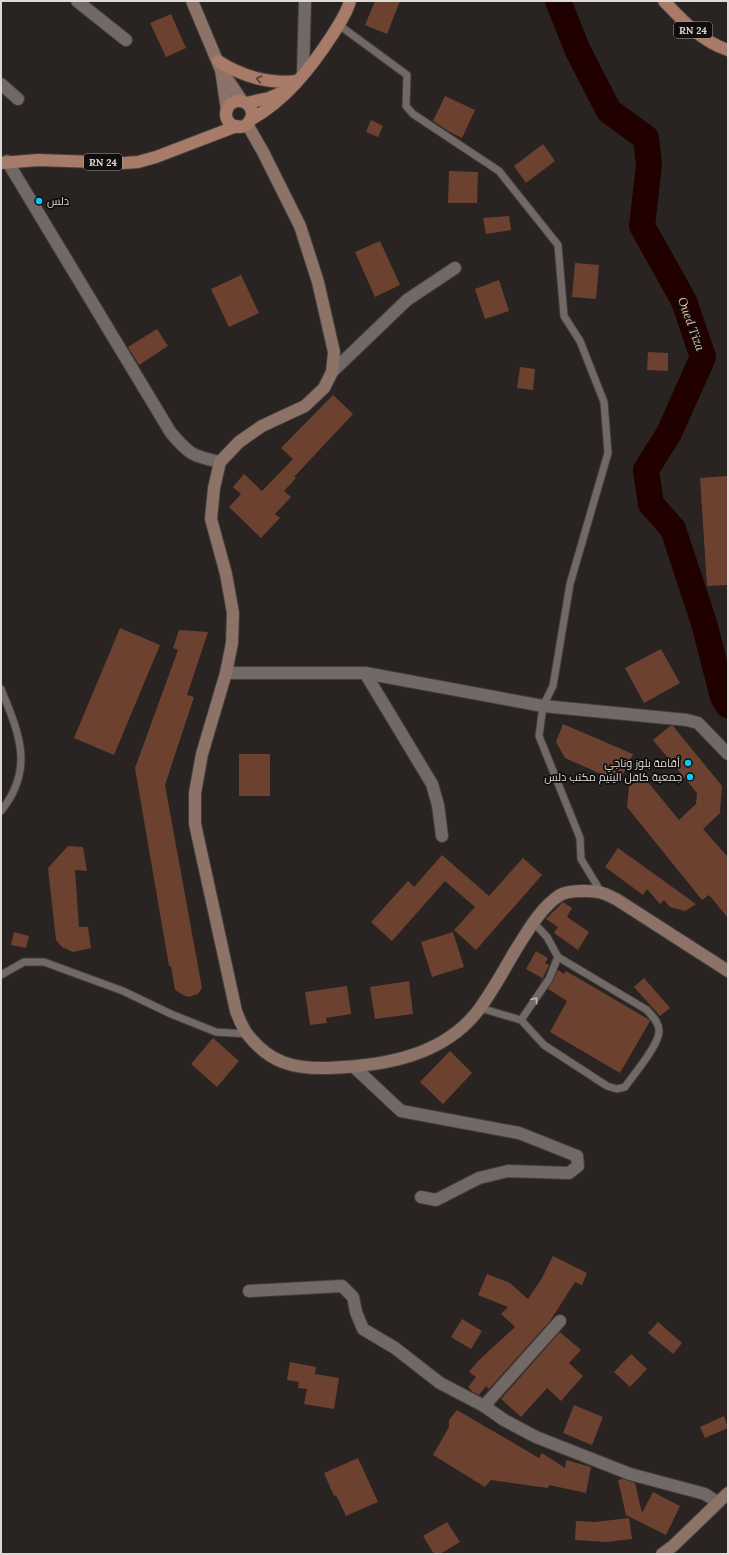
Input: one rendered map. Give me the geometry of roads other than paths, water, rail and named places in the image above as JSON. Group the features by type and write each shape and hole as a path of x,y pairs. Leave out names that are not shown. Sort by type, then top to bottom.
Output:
{"main road":[{"path":"192,1 220,66 251,111 245,123"},
{"name":"RN 24","path":"4,162 45,160 124,163 138,162 156,157 245,123 276,103 297,81 322,50 350,1"},
{"name":"RN 24","path":"664,1 687,26 717,47 728,50"},
{"path":"220,66 243,75 270,82 297,81"},
{"path":"220,66 230,122 245,123"},
{"name":"RN 24","path":"244,102 270,98 297,81"},
{"path":"227,112 231,104 244,102"},
{"name":"RN 24","path":"200,140 214,128 227,112"},
{"path":"245,123 263,152 300,226 318,282 334,352 332,372 324,388 305,406 262,426 238,442 220,462 214,488 211,519 226,574 232,613 232,643 226,673 202,754 195,793 195,824 236,1011 247,1034 263,1051 282,1063 315,1068 354,1067 400,1059 434,1047 456,1033 480,1008 525,934 547,906 562,894 578,891 601,892 616,899 728,972"},
{"path":"662,1554 673,1546 728,1493"}],"street":[{"path":"77,1 126,40"},
{"path":"297,81 305,1"},
{"path":"1,84 18,98"},
{"path":"4,162 171,433 185,450 199,458 220,462"},
{"path":"332,372 407,300 455,268"},
{"path":"226,673 365,673 543,706 687,720 698,723 728,754"},
{"path":"365,673 432,784 438,805 442,836"},
{"path":"354,1067 401,1111 519,1133 577,1156 578,1166 569,1173 508,1171 479,1178 436,1200 421,1197"},
{"path":"249,1291 342,1286 353,1297 356,1312 363,1329 394,1348 440,1383 484,1406 504,1420 536,1436 630,1474 705,1494 717,1502"},
{"path":"484,1406 560,1321"}],"lane":[{"path":"338,24 407,75 406,106 413,114 499,171 558,245 564,316 580,341 604,402 608,453 570,584 552,686 543,706 539,736 580,838 581,859 601,892"},
{"path":"1,689 16,725 20,744 21,763 18,782 11,799 1,811"},
{"path":"480,1008 521,1020 544,1045 607,1086 617,1089 625,1087 657,1042 659,1030 656,1019 647,1010 558,957 547,937 534,923"},
{"path":"521,1020 549,979 558,957"},
{"path":"1,975 24,962 44,962 123,991 171,1014 216,1032 247,1034"}],"waterway":[{"name":"Oued Tiza","path":"558,1 578,51 609,111 646,138 649,165 642,226 684,301 703,357 669,433 646,470 651,504 673,529 704,623 723,697 728,705"}],"place":[{"name":"دلس","path":"39,201"},
{"name":"أقامة بلوز وناجي","path":"688,763"},
{"name":"جمعية كافل اليتيم مكتب دلس","path":"690,777"}]}
